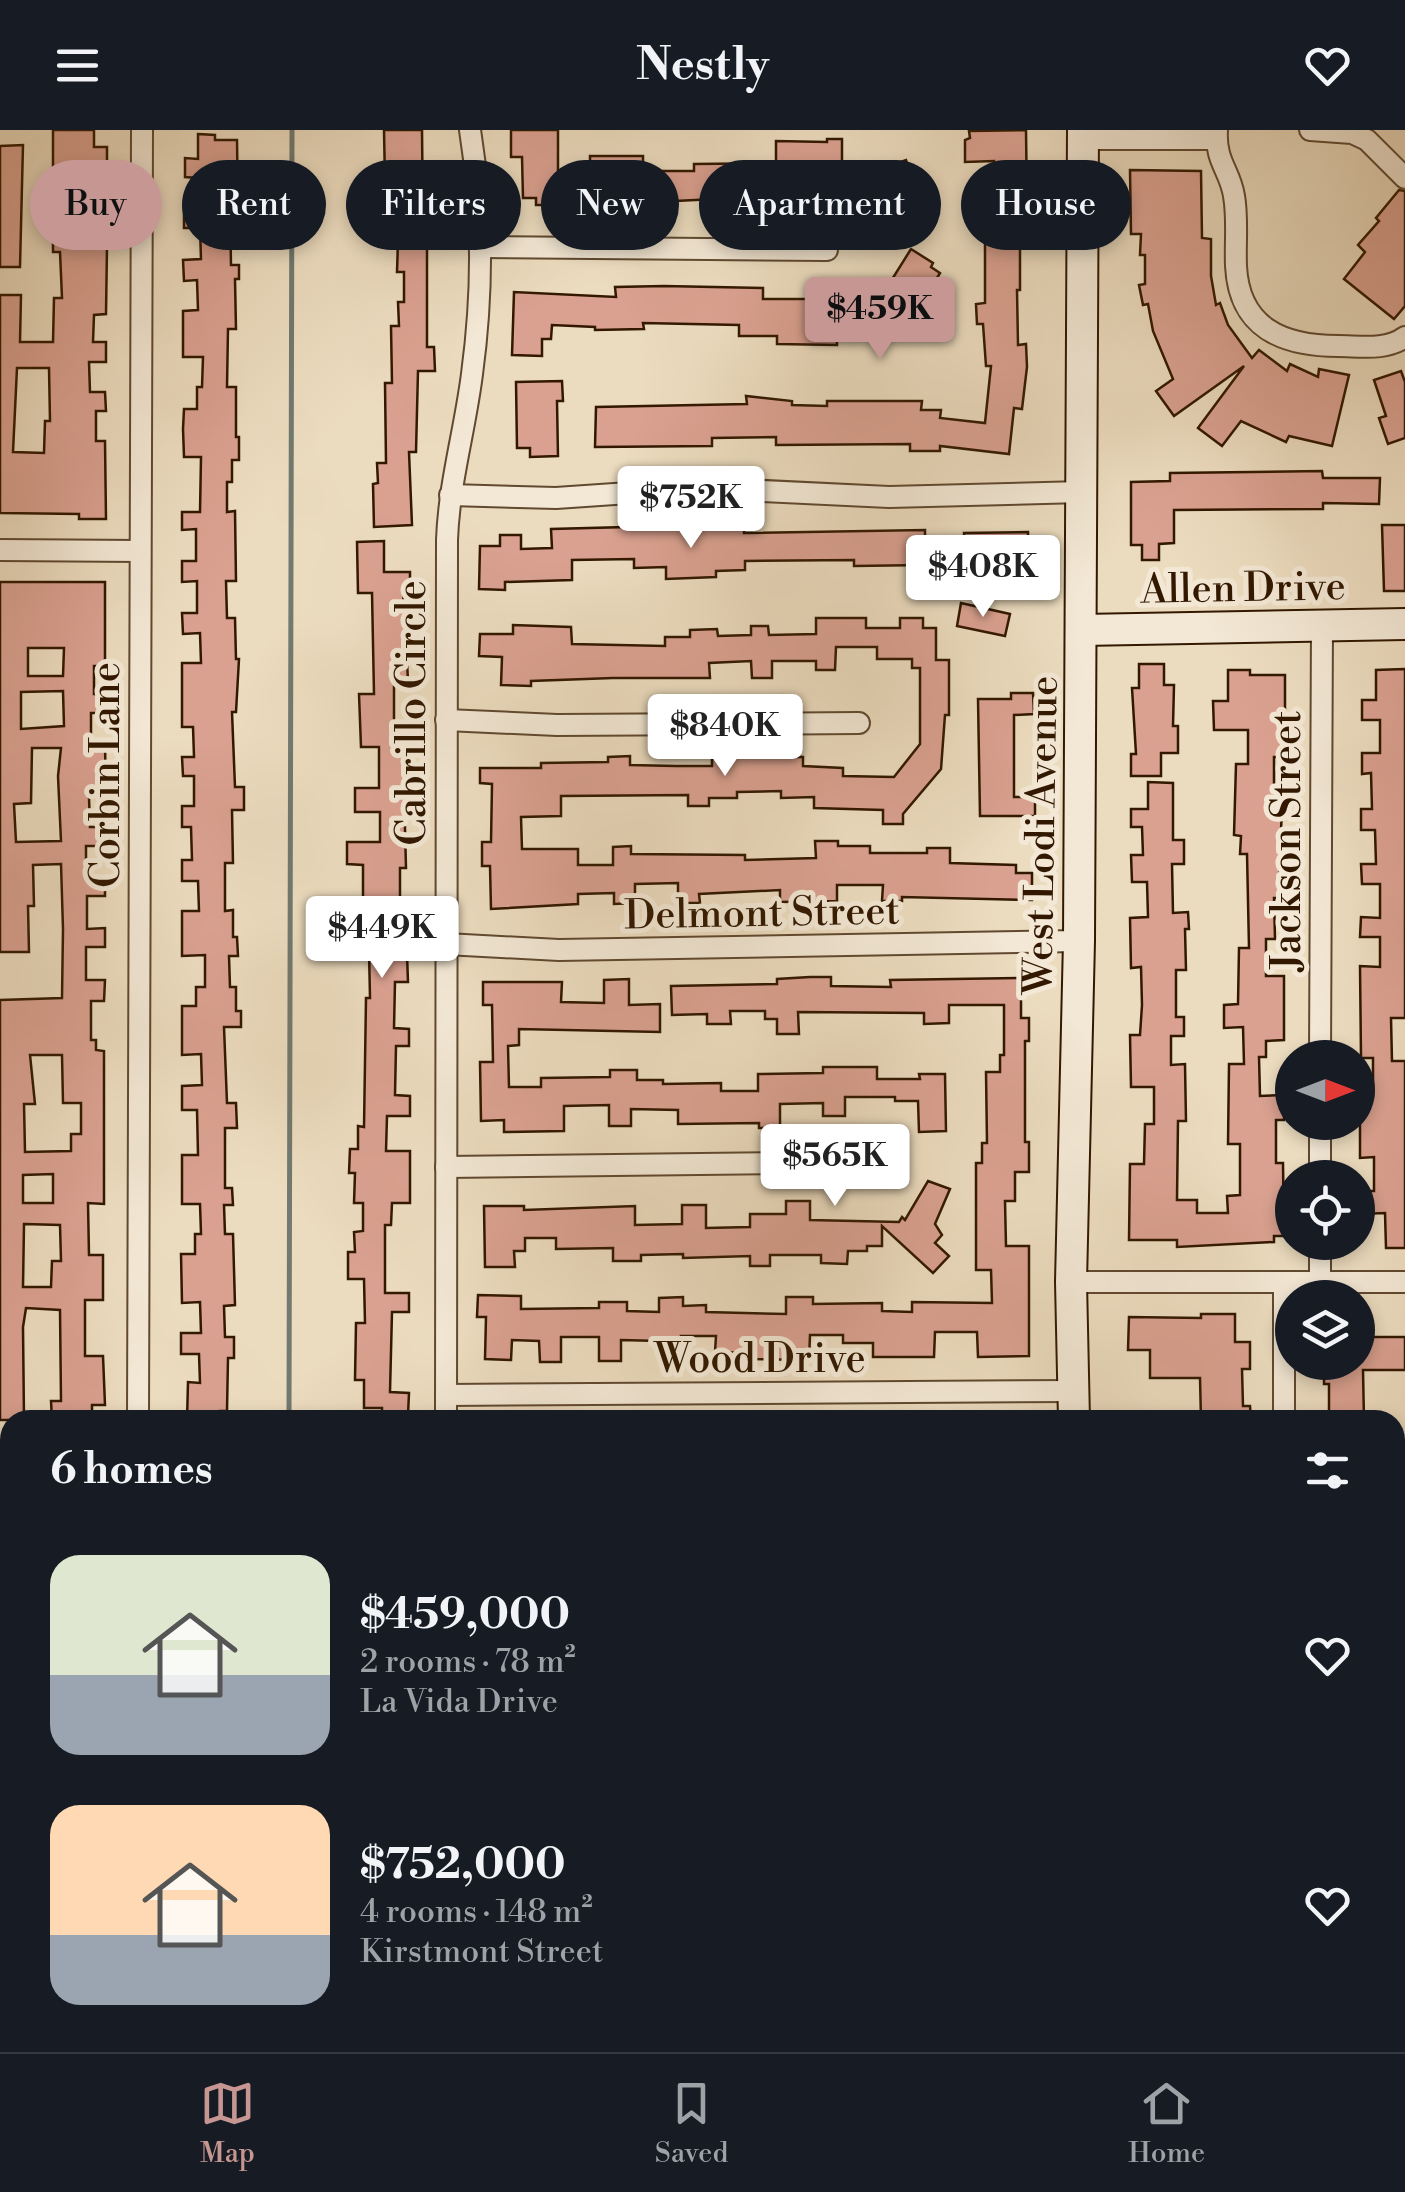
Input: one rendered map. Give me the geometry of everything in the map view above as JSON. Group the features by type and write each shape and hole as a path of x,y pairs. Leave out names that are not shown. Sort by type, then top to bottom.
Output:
{"main road":[{"name":"West Lodi Avenue","path":"1074,1406 1083,134"},
{"name":"Allen Drive","path":"1082,630 1405,624"}],"street":[{"name":"Corbin Lane","path":"138,1410 142,130"},
{"name":"Cabrillo Circle","path":"470,130 473,160"},
{"path":"1310,130 1352,132 1366,140 1405,178"},
{"path":"1083,134 1216,134 1215,148 1234,194 1236,272 1244,300 1258,322 1292,344 1312,346 1379,346 1396,344 1405,336"},
{"path":"521,247 699,249"},
{"name":"Cabrillo Circle","path":"446,1410 446,720 450,495 472,374 481,250"},
{"path":"450,495 556,498 702,488 889,496 1082,492"},
{"path":"0,550 140,550"},
{"name":"Jackson Street","path":"1320,1040 1322,625"},
{"path":"446,720 557,726 860,724"},
{"name":"Delmont Street","path":"446,944 560,950 1079,941"},
{"path":"446,1166 871,1162"},
{"path":"1072,1282 1275,1284"},
{"path":"1375,1282 1405,1282"},
{"path":"1284,1380 1284,1410"},
{"name":"Wood Drive","path":"446,1395 1074,1406"}],"building":[{"path":"53,130 94,130 94,147 107,147 107,160 53,160"},
{"path":"384,130 422,130 422,160 385,160"},
{"path":"511,130 558,130 558,160 541,160 541,205 536,205 536,198 523,198 522,157 511,157"},
{"path":"1026,130 1026,160 965,160 969,131"},
{"path":"198,134 215,135 215,140 237,140 237,160 185,160 198,159"},
{"path":"842,139 842,160 776,160 776,141"},
{"path":"23,145 20,267 0,267 0,146"},
{"path":"590,156 643,156 643,160 590,160"},
{"path":"694,164 699,164 699,200 679,201 679,171 694,171"},
{"path":"1131,170 1201,171 1202,238 1211,239 1216,305 1220,303 1228,325 1252,358 1259,350 1287,371 1290,364 1318,377 1319,369 1349,375 1332,446 1289,436 1286,442 1241,421 1222,446 1198,428 1244,366 1174,416 1156,391 1173,379 1153,331 1148,304 1143,305 1139,285 1145,284 1141,234 1131,234"},
{"path":"1399,190 1405,191 1405,306 1394,319 1344,279 1365,252 1358,245"},
{"path":"53,250 107,250 106,314 94,315 93,342 106,342 106,362 89,362 90,392 105,392 106,411 96,411 96,441 105,441 106,519 79,519 79,514 0,513 0,295 21,295 20,342 53,342 54,298 62,298 60,252","holes":["17,368 49,368 50,421 45,421 44,453 13,452"]},
{"path":"201,250 231,250 231,265 239,265 239,279 235,279 236,329 228,329 227,387 236,387 239,437 239,460 232,460 232,482 227,482 227,512 235,511 236,581 226,581 227,618 235,618 239,659 236,712 232,712 235,787 244,787 244,810 232,810 233,863 225,863 225,911 233,910 238,956 229,956 230,987 236,987 236,1011 241,1011 241,1027 224,1027 227,1103 236,1103 237,1128 225,1128 225,1188 232,1188 233,1205 224,1205 225,1234 233,1234 235,1305 224,1306 225,1337 234,1337 234,1358 228,1358 227,1410 187,1410 188,1382 200,1383 199,1354 181,1354 181,1333 201,1333 200,1302 182,1303 181,1254 195,1254 195,1234 201,1234 200,1204 182,1204 182,1155 198,1155 197,1110 182,1110 182,1086 202,1085 201,1054 182,1055 182,1006 196,1006 196,987 205,987 205,955 182,956 182,911 199,911 198,881 182,881 182,860 192,860 191,827 182,827 182,806 194,806 194,776 183,776 182,757 194,757 193,727 182,727 182,663 201,663 200,633 183,634 182,613 197,613 197,581 182,582 182,561 196,561 196,529 182,530 182,512 200,512 201,457 184,457 183,429 184,409 197,409 203,357 183,357 183,311 198,310 197,280 184,281 183,260 201,259"},
{"path":"398,250 427,250 427,347 434,347 435,371 418,371 416,452 409,452 412,525 374,527 373,484 378,483 377,463 386,463 385,383 392,383 391,326 399,326 398,302 404,302 404,272 397,272"},
{"path":"910,250 933,263 931,267 940,273 901,337 854,308 866,288 881,297"},
{"path":"985,250 1020,250 1018,345 1026,344 1027,367 1022,409 1014,408 1009,454 940,446 940,451 910,451 910,444 776,445 776,437 712,438 712,446 595,447 596,407 747,404 746,396 792,401 792,405 827,406 827,401 922,401 921,410 941,410 940,418 985,423 991,366 986,366 983,324 977,324 976,304 985,303"},
{"path":"615,287 763,288 763,299 837,299 837,345 777,344 777,336 739,336 739,325 643,323 644,329 595,330 552,325 551,339 542,339 542,356 512,355 514,292 616,297"},
{"path":"1401,371 1405,382 1405,438 1388,444 1379,418 1386,416 1374,380"},
{"path":"562,381 563,401 557,401 558,456 530,457 530,448 517,448 516,382"},
{"path":"1322,471 1323,478 1380,478 1379,504 1323,503 1323,509 1174,510 1174,543 1159,544 1159,560 1142,560 1142,545 1131,545 1131,482 1170,481 1170,473"},
{"path":"690,523 690,528 744,527 744,533 925,530 925,565 854,566 854,560 745,561 745,570 716,571 716,577 666,579 666,567 634,568 634,559 572,560 572,580 505,582 505,590 479,589 480,546 500,546 500,535 521,535 521,549 552,548 551,529"},
{"path":"1382,525 1405,525 1405,591 1384,591"},
{"path":"1028,532 1029,574 965,576 964,533"},
{"path":"384,541 384,572 410,572 410,592 403,592 408,680 394,680 394,726 410,726 411,789 404,789 406,868 400,868 400,902 396,902 397,955 407,954 408,982 395,982 394,1028 409,1029 409,1046 396,1046 395,1095 410,1096 410,1116 387,1116 386,1151 410,1151 410,1203 392,1203 391,1225 385,1225 385,1293 409,1293 409,1312 392,1312 390,1392 409,1393 408,1410 364,1408 364,1380 355,1380 356,1323 365,1323 364,1279 348,1279 348,1252 355,1252 354,1232 363,1231 363,1203 354,1203 355,1173 349,1173 350,1149 358,1149 358,1126 364,1127 366,998 370,998 368,901 363,901 363,865 347,864 347,842 380,842 380,812 355,812 355,788 379,788 379,747 361,747 359,694 374,694 372,593 358,593 357,542"},
{"path":"0,582 105,582 105,666 94,666 94,694 105,694 106,713 91,713 91,745 105,745 106,797 89,797 90,827 104,827 104,846 86,846 86,877 105,877 105,896 87,896 87,929 105,928 105,947 86,947 86,980 105,980 104,1001 91,1001 91,1040 96,1040 96,1050 104,1051 104,1204 88,1203 89,1255 103,1255 103,1300 85,1300 85,1356 103,1356 105,1405 92,1405 92,1410 51,1410 51,1401 61,1401 60,1310 26,1308 24,1410 0,1410 0,1000 62,998 61,864 33,865 34,906 28,906 29,952 0,952","holes":["28,648 64,648 63,676 28,676","63,691 64,726 21,729 21,692","32,748 61,748 61,841 16,842 14,804 31,803","30,1055 62,1055 63,1103 81,1103 81,1134 71,1134 71,1151 25,1152 24,1104 35,1104","53,1174 53,1203 23,1203 23,1175","24,1224 60,1225 61,1261 52,1261 51,1287 23,1287"]},
{"path":"961,603 1010,614 1005,636 957,626"},
{"path":"816,618 866,618 866,628 900,628 900,618 923,618 923,628 936,628 936,660 949,660 949,715 945,715 941,769 903,814 903,824 883,824 883,810 814,808 814,797 781,798 781,791 737,792 737,798 709,798 709,806 688,806 688,795 561,796 561,816 521,817 522,849 578,849 578,865 613,865 613,847 631,846 631,854 745,855 745,860 816,858 815,841 870,846 870,853 927,853 927,848 950,848 950,863 1016,865 1016,873 1032,873 1032,900 902,897 902,901 882,901 883,885 837,885 837,901 780,902 780,890 699,894 700,903 678,903 678,883 635,884 635,903 614,904 614,893 578,894 578,904 491,909 490,866 482,866 482,842 491,842 492,784 480,783 480,768 541,768 541,763 608,762 608,757 630,756 630,765 676,766 712,766 712,757 803,757 803,766 843,768 843,776 894,777 920,744 920,668 912,668 912,659 877,659 877,647 836,647 835,670 816,670 816,661 772,661 772,678 752,678 751,661 709,663 710,678 613,678 501,685 502,657 479,656 480,634 513,634 513,625 571,627 572,644 665,646 665,637 690,637 690,630 717,629 718,636 751,635 751,626 768,626 769,635 816,634"},
{"path":"1139,664 1164,664 1164,685 1174,685 1173,726 1178,726 1178,753 1161,753 1161,776 1131,776 1131,754 1136,754 1132,688 1139,688"},
{"path":"1405,669 1405,1018 1391,1018 1392,1061 1405,1061 1405,1248 1386,1248 1385,1213 1375,1213 1375,1160 1360,1158 1360,1140 1375,1140 1375,1040 1361,1040 1360,966 1380,967 1380,937 1360,937 1361,917 1380,918 1380,884 1362,884 1361,864 1376,864 1375,830 1361,830 1361,809 1372,809 1371,773 1362,774 1362,753 1380,753 1380,720 1362,720 1362,700 1376,700 1376,670"},
{"path":"1228,670 1250,670 1250,675 1285,675 1285,757 1274,757 1274,806 1282,807 1279,879 1284,879 1284,898 1274,898 1275,939 1266,939 1266,976 1284,976 1284,1040 1266,1041 1266,1057 1259,1057 1260,1096 1275,1095 1275,1236 1274,1242 1177,1247 1177,1240 1129,1240 1130,1164 1144,1164 1145,1124 1154,1124 1154,1087 1131,1087 1130,1035 1140,1035 1142,1005 1141,967 1131,968 1130,918 1148,917 1147,882 1132,882 1131,855 1143,855 1142,827 1131,827 1131,809 1148,809 1148,782 1173,783 1173,840 1184,840 1184,864 1172,864 1173,913 1188,912 1189,929 1185,929 1186,970 1176,970 1176,1017 1184,1017 1184,1036 1171,1036 1171,1065 1185,1064 1186,1121 1178,1121 1177,1200 1197,1200 1197,1213 1228,1213 1227,1196 1240,1195 1240,1144 1228,1144 1229,1064 1244,1064 1243,1027 1224,1028 1224,1005 1238,1004 1239,948 1249,948 1247,854 1240,854 1241,836 1234,835 1236,764 1248,764 1248,730 1214,730 1213,701 1228,701"},
{"path":"1011,693 1033,693 1034,714 1014,715 1014,797 1035,797 1035,816 980,816 978,699 1011,699"},
{"path":"831,977 831,986 891,987 890,980 1021,978 1021,1018 1029,1018 1029,1041 1025,1041 1025,1142 1029,1142 1029,1172 1015,1172 1015,1201 1005,1201 1006,1246 1029,1246 1029,1356 978,1357 977,1332 935,1332 934,1357 873,1357 873,1343 843,1343 843,1335 810,1335 809,1360 751,1359 751,1353 715,1352 716,1336 681,1336 681,1361 660,1361 660,1341 621,1340 621,1361 599,1361 599,1337 561,1337 561,1362 540,1362 539,1341 512,1340 511,1360 485,1359 486,1317 477,1317 478,1295 521,1296 521,1309 599,1308 599,1302 627,1302 627,1311 659,1312 659,1298 683,1297 683,1306 706,1305 706,1312 786,1314 786,1297 813,1297 813,1304 882,1303 882,1311 912,1312 912,1302 992,1303 991,1270 976,1270 976,1163 982,1163 982,1143 987,1143 986,1072 1000,1072 1000,1055 1004,1055 1004,1005 949,1005 949,1023 924,1024 924,1013 798,1012 799,1034 777,1034 777,1019 765,1019 765,1011 730,1011 731,1024 707,1024 707,1014 672,1015 671,986 777,984 777,979"},
{"path":"629,979 629,1005 660,1004 660,1032 519,1029 519,1045 508,1046 509,1087 541,1087 541,1078 610,1077 610,1070 637,1070 637,1080 663,1080 663,1084 721,1083 721,1091 758,1091 758,1074 823,1073 823,1067 877,1067 877,1079 920,1079 919,1074 945,1074 946,1131 919,1132 918,1101 895,1101 895,1097 845,1097 845,1116 823,1116 823,1103 780,1104 780,1128 759,1128 759,1123 678,1124 678,1110 631,1109 631,1126 609,1126 609,1105 564,1106 564,1131 504,1132 504,1120 481,1121 480,1062 493,1062 492,1005 483,1005 483,982 562,982 561,1002 604,1003 604,980"},
{"path":"928,1181 950,1189 935,1224 942,1235 935,1243 949,1256 933,1273 882,1226 882,1246 848,1251 847,1264 821,1263 821,1255 770,1255 770,1266 750,1266 750,1256 641,1255 641,1261 613,1261 613,1248 556,1249 556,1238 525,1238 525,1251 514,1251 515,1267 485,1267 484,1206 524,1206 524,1210 635,1206 635,1225 682,1224 682,1205 706,1205 706,1228 750,1227 750,1214 786,1214 786,1201 810,1201 810,1220 899,1222 902,1217 905,1220"},
{"path":"1201,1314 1235,1314 1235,1342 1250,1342 1250,1369 1242,1369 1243,1406 1250,1406 1250,1410 1201,1410 1200,1378 1150,1378 1150,1350 1128,1350 1129,1317 1201,1318"},
{"path":"1375,1337 1405,1337 1405,1370 1375,1370"},
{"path":"1324,1380 1363,1380 1364,1410 1329,1410 1329,1384 1324,1384"}],"waterway":[{"path":"289,1410 292,130"}]}
